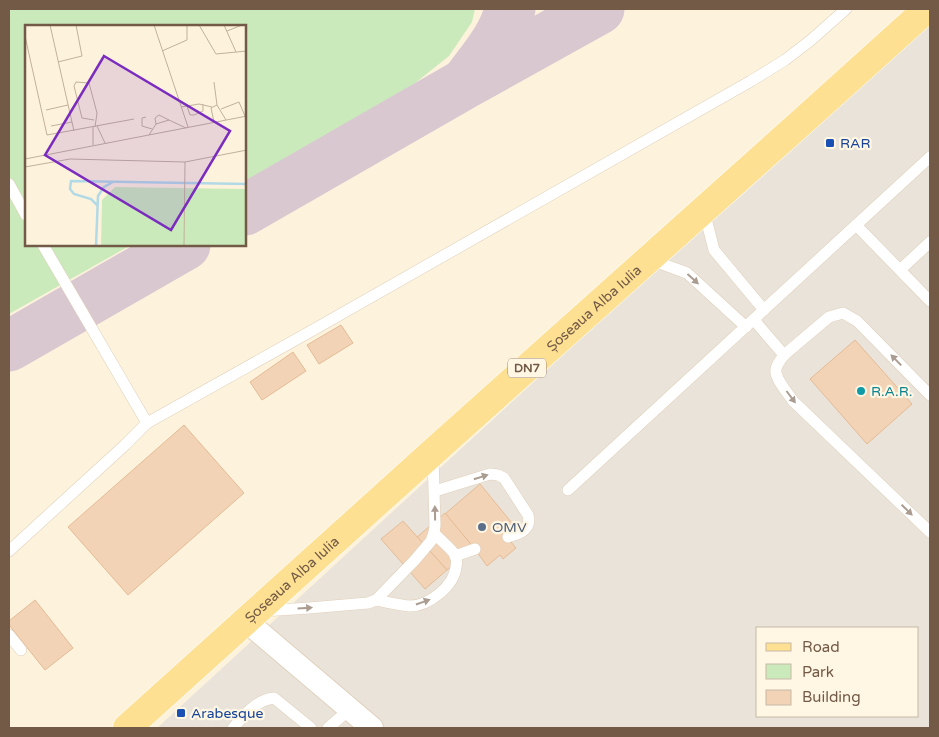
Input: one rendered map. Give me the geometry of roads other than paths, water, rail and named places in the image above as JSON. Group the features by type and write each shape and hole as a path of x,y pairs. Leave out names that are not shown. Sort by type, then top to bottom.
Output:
{"main road":[{"name":"Șoseaua Alba Iulia","path":"127,728 927,9"}],"street":[{"path":"251,616 372,728"}],"lane":[{"path":"9,551 125,445 146,423 751,82 792,55 846,9"},
{"path":"568,490 930,157"},
{"path":"9,184 25,213"},
{"path":"704,211 714,250 764,310"},
{"path":"856,225 930,301"},
{"path":"900,270 930,242"},
{"path":"44,246 146,423"},
{"path":"650,259 687,273 750,323 784,355"},
{"path":"930,395 857,321 843,313 829,317 784,355 778,363 776,370 778,380 793,401 930,532"},
{"path":"251,616 309,608 368,603 376,600 414,560 430,541 434,533 433,452"},
{"path":"434,491 490,474 504,478 530,520 525,530 508,537"},
{"path":"376,600 410,606 424,604 442,592 455,576 457,562 456,556 434,533"},
{"path":"456,556 475,549"},
{"path":"9,635 21,650"},
{"path":"237,727 251,708 266,699 274,698 311,728"},
{"path":"328,728 350,709"}],"place":[{"name":"RAR","path":"830,143"},
{"name":"R.A.R.","path":"861,391"},
{"name":"OMV","path":"482,527"},
{"name":"Arabesque","path":"181,713"}]}
